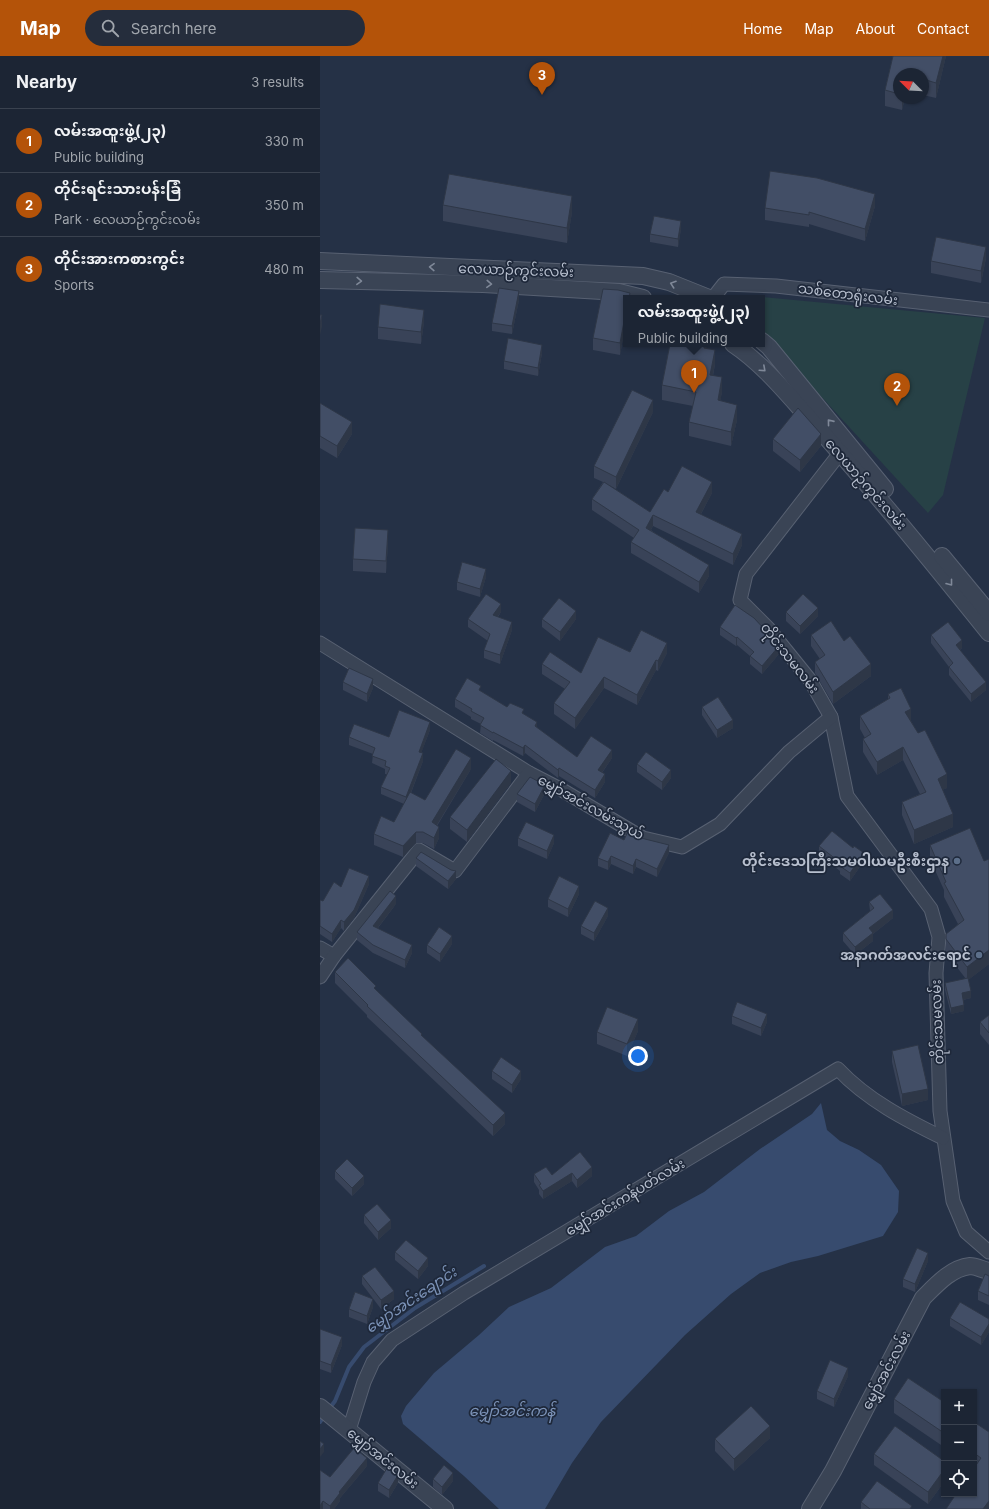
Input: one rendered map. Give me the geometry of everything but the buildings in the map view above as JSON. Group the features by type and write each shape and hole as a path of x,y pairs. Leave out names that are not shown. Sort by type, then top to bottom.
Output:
{"street":[{"name":"လေယာဉ်ကွင်းလမ်း","path":"320,261 643,276 669,282 702,295"},
{"name":"လေယာဉ်ကွင်းလမ်း","path":"320,280 483,284 619,292 630,295"},
{"name":"သစ်တောရုံးလမ်း","path":"715,295 724,284 776,286 989,310"},
{"name":"လေယာဉ်ကွင်းလမ်း","path":"765,344 844,449 989,633"},
{"name":"လေယာဉ်ကွင်းလမ်း","path":"737,347 765,370 844,449 989,613"},
{"name":"တိုင်းသမလမ်း","path":"844,449 746,574 740,600 768,628 810,680 831,717 847,796 930,909 939,937 936,973 940,1112 953,1201 966,1232 989,1252"},
{"path":"320,642 529,773"},
{"name":"မျှော်အင်းလမ်းသွယ်","path":"320,976 334,956 419,850 455,871 529,773 562,790 643,838 682,847 720,824 789,752 831,717"},
{"path":"320,948 334,956"},
{"name":"မျှော်အင်းကန်ပတ်လမ်း","path":"349,1430 364,1382 373,1362 392,1340 464,1293 838,1069 851,1083 895,1112 943,1138"},
{"name":"မျှော်အင်းလမ်း","path":"810,1509 833,1471 923,1298 940,1280 959,1269 972,1266 989,1271"},
{"name":"မျှော်အင်းလမ်း","path":"321,1409 349,1430 445,1509"}],"green space":[{"path":"765,297 985,318 943,495 928,513 765,335"}],"water":[{"name":"မျှော်အင်းကန်","path":"821,1103 827,1130 840,1141 859,1150 881,1165 899,1191 898,1212 883,1236 818,1256 791,1262 760,1273 731,1294 685,1335 601,1422 572,1463 545,1509 499,1509 464,1476 403,1424 401,1416 406,1406 434,1373 479,1335 509,1307 551,1288 605,1247 636,1236 669,1211 704,1192 760,1149 812,1114"}],"waterway":[{"name":"မျှော်အင်းချောင်း","path":"329,1409 335,1401 349,1367 364,1347 415,1308 484,1266"},
{"name":"မျှော်အင်းချောင်း","path":"320,1422 325,1415"}],"place":[{"name":"တိုင်းအားကစားကွင်း","path":"542,95"},
{"name":"လမ်းအထူးဖွဲ့(၂၃)","path":"694,393"},
{"name":"တိုင်းရင်းသားပန်းခြံ","path":"897,406"},
{"name":"တိုင်းဒေသကြီးသမဝါယမဦးစီးဌာန","path":"957,861"},
{"name":"အနာဂတ်အလင်းရောင်","path":"979,955"}]}
